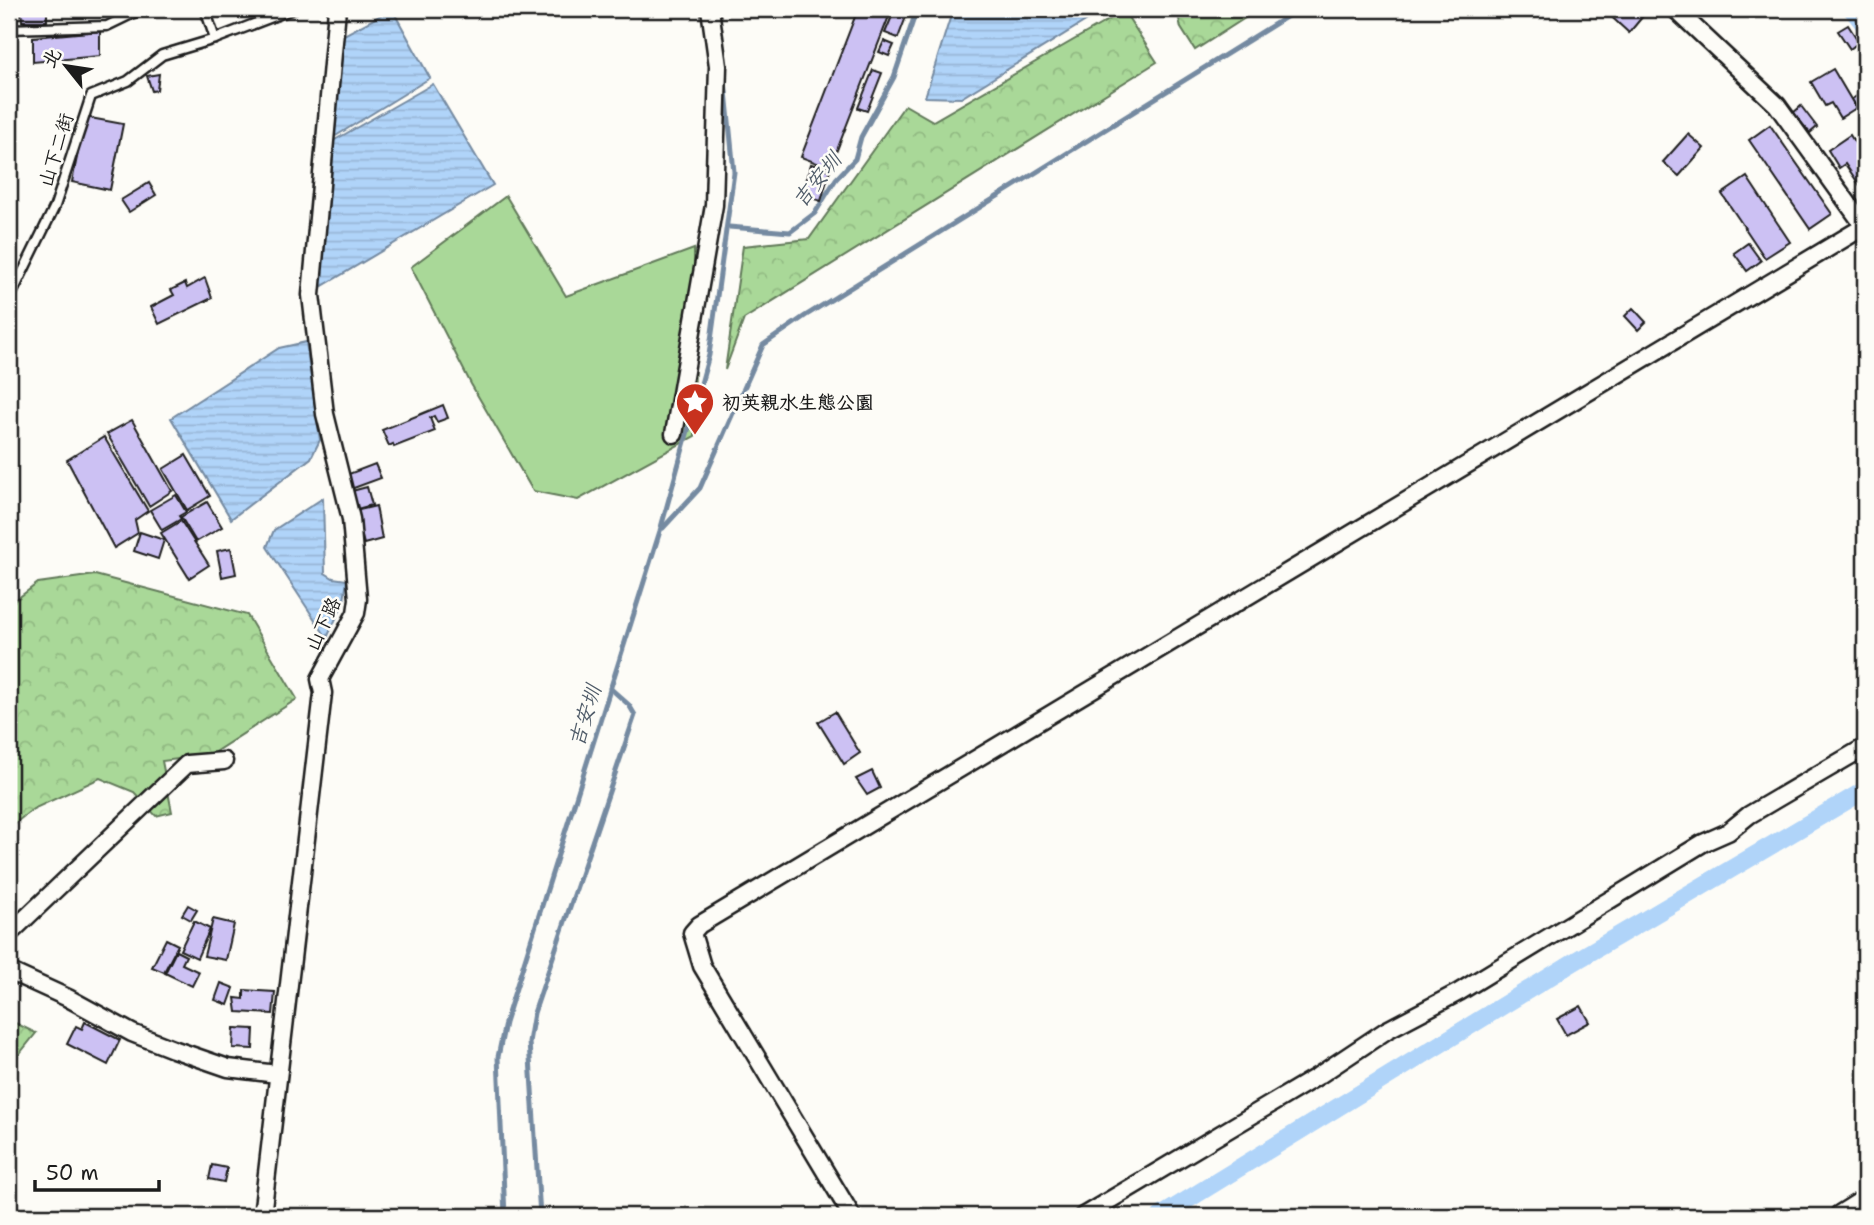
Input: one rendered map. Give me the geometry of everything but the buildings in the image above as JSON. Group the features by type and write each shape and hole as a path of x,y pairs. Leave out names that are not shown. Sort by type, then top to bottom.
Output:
{"street":[{"name":"山下路","path":"262,1216 323,693 320,680 356,613 358,599 351,519 325,414 311,295 337,9"},
{"path":"674,434 714,205 718,66 710,9"},
{"path":"852,1216 702,966 692,933 699,925 1865,226 1777,105 1675,9"},
{"path":"1083,1216 1308,1082 1387,1030 1459,992 1865,747"},
{"path":"9,934 187,764 224,761"},
{"path":"9,971 68,998 132,1034 228,1068 277,1074"},
{"path":"1840,1216 1865,1201"}],"lane":[{"path":"9,29 107,26 142,9"},
{"path":"205,9 215,39"},
{"name":"山下二街","path":"9,300 55,206 91,96 128,80 162,55 215,39 293,9"}],"green space":[{"path":"1177,9 1259,9 1195,50 1181,28"},
{"path":"1124,11 1157,62 744,319 725,370 743,246 809,239 905,105 933,121"},
{"path":"506,196 566,296 694,249 695,436 578,500 533,491 471,384 411,267"},
{"path":"95,575 247,615 297,699 210,755 162,761 172,812 156,816 134,792 100,778 33,809 9,828 9,605 38,583"},
{"path":"9,1020 36,1033 9,1067"}],"water":[{"path":"392,9 430,78 334,137 340,37"},
{"path":"953,9 1105,9 961,98 925,97"},
{"path":"433,84 493,185 314,291 333,141"},
{"path":"306,342 320,440 311,458 231,519 171,418 279,348"},
{"path":"323,498 325,573 333,578 347,580 344,601 327,638 267,547 274,530"}],"waterway":[{"name":"吉安圳","path":"729,227 790,232 815,213 836,179 855,159 861,137 894,77 917,9"},
{"path":"663,528 700,488 763,345 805,316 1299,9"},
{"path":"1852,9 1865,25"},
{"name":"吉安圳","path":"505,1216 498,1057 505,1023 660,531 709,355 734,172 725,81"},
{"path":"540,1216 529,1042 534,1013 635,715 629,705 610,688"},
{"path":"1161,1216 1572,963 1865,790"}],"place":[{"name":"初英親水生態公園","path":"695,436"}]}
